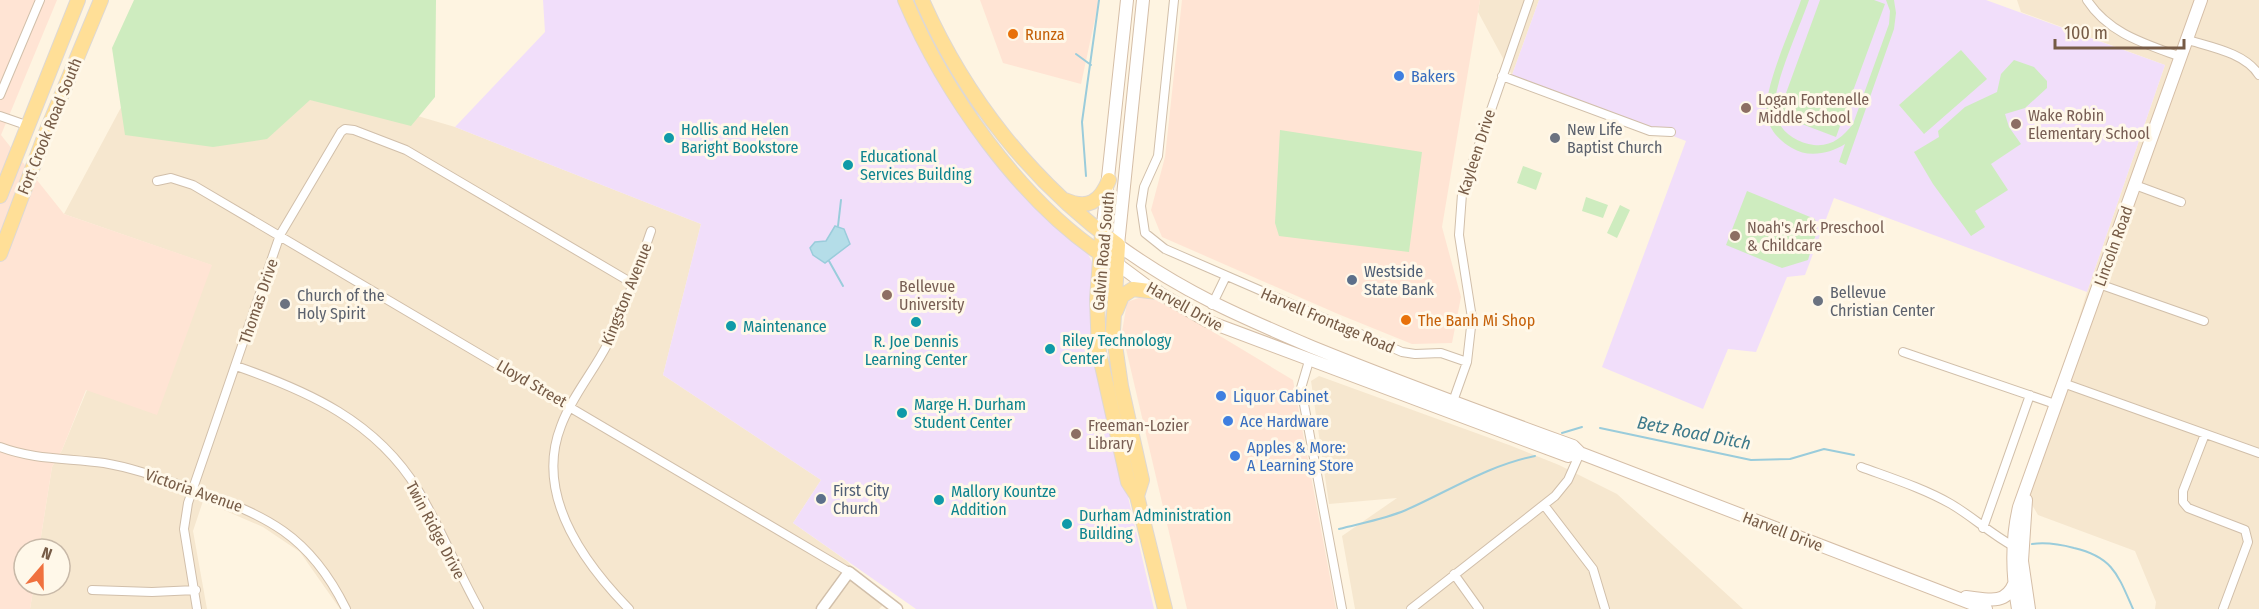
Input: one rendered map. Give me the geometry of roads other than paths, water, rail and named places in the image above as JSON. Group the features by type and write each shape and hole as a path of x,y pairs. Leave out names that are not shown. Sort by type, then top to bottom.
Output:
{"main road":[{"name":"Fort Crook Road South","path":"0,196 26,125 78,0"},
{"name":"Fort Crook Road South","path":"0,254 101,0"},
{"name":"Harvell Drive","path":"905,0 928,48 963,106 1035,198 1100,253 1157,292 1207,321 1309,361 1573,446 1580,453 1986,609"},
{"name":"Harvell Drive","path":"922,0 974,95 1017,153 1057,196 1102,234 1178,286 1212,304 1450,408"},
{"name":"Galvin Road South","path":"1127,0 1100,253 1097,299 1099,352 1128,482 1137,496 1165,609"},
{"name":"Galvin Road South","path":"1137,496 1142,480 1116,358 1113,318 1116,263 1143,0"},
{"name":"Lincoln Road","path":"2018,609 2014,584 2013,546 2019,507 2188,40 2198,2"},
{"path":"1057,196 1075,204 1089,204 1099,200 1109,180"},
{"path":"1113,318 1126,292 1138,287 1157,292"},
{"name":"Lincoln Road","path":"2025,493 2022,561 2029,609"},
{"path":"1950,596 2001,599 2009,594 2014,584"},
{"path":"1950,596 1966,609"}],"street":[{"path":"0,95 40,0"},
{"name":"Harvell Frontage Road","path":"1174,0 1158,156 1144,187 1141,217 1146,234 1156,244 1402,352 1441,353 1467,362"},
{"name":"Kayleen Drive","path":"1450,408 1467,362 1472,318 1459,235 1460,206 1468,168 1529,0"},
{"path":"2087,0 2105,21 2121,34 2181,57"},
{"path":"2188,40 2230,54 2246,62 2259,75"},
{"path":"1502,76 1658,134 1671,132"},
{"path":"0,116 26,125"},
{"name":"Thomas Drive","path":"197,609 196,591 184,529 193,490 280,235 335,140 345,129 406,150 632,283"},
{"name":"Lloyd Street","path":"158,181 171,178 180,179 280,235 849,572 897,609"},
{"path":"2135,185 2181,202"},
{"name":"Kingston Avenue","path":"629,609 590,563 566,524 558,504 553,478 554,450 570,405 609,342 651,231"},
{"path":"1212,304 1226,276"},
{"path":"2099,284 2204,321"},
{"path":"1904,352 2055,404"},
{"path":"1309,361 1301,388 1342,609"},
{"name":"Twin Ridge Drive","path":"236,366 322,399 375,439 417,488 479,609"},
{"path":"2063,383 2259,453"},
{"path":"1983,528 2030,395"},
{"path":"2205,434 2183,491 2182,502 2188,508 2245,530 2248,542 2223,609"},
{"name":"Victoria Avenue","path":"0,447 37,457 128,468 247,508 289,534 320,566 346,609"},
{"path":"1412,609 1544,505 1568,480 1580,453"},
{"path":"1861,467 1938,497 2013,546"},
{"path":"1544,505 1593,570 1605,609"},
{"path":"822,609 849,572"},
{"path":"1454,574 1479,609"},
{"path":"92,590 196,591"}],"water":[{"path":"835,226 844,229 850,244 825,263 813,255 810,248 815,242 826,241"}],"waterway":[{"path":"1086,176 1082,122 1099,0"},
{"path":"1076,54 1091,65"},
{"path":"838,226 841,200"},
{"path":"829,261 843,286"},
{"name":"Betz Road Ditch","path":"1562,433 1582,427"},
{"name":"Betz Road Ditch","path":"1600,428 1751,460 1790,459 1824,449 1854,455"},
{"name":"Betz Road Ditch","path":"1339,529 1398,513 1485,472 1535,456"},
{"name":"Betz Road Ditch","path":"2032,544 2063,545 2087,552 2106,562 2118,577 2133,609"}],"place":[{"name":"Runza","path":"1013,34"},
{"name":"Bakers","path":"1399,76"},
{"name":"Logan Fontenelle Middle School","path":"1746,108"},
{"name":"Wake Robin Elementary School","path":"2016,124"},
{"name":"Hollis and Helen Baright Bookstore","path":"669,138"},
{"name":"New Life Baptist Church","path":"1555,138"},
{"name":"Educational Services Building","path":"848,165"},
{"name":"Noah's Ark Preschool & Childcare","path":"1735,236"},
{"name":"Westside State Bank","path":"1352,280"},
{"name":"Bellevue University","path":"887,295"},
{"name":"Bellevue Christian Center","path":"1818,301"},
{"name":"Church of the Holy Spirit","path":"285,304"},
{"name":"The Banh Mi Shop","path":"1406,320"},
{"name":"R. Joe Dennis Learning Center","path":"916,322"},
{"name":"Maintenance","path":"731,326"},
{"name":"Riley Technology Center","path":"1050,349"},
{"name":"Liquor Cabinet","path":"1221,396"},
{"name":"Marge H. Durham Student Center","path":"902,413"},
{"name":"Ace Hardware","path":"1228,421"},
{"name":"Freeman-Lozier Library","path":"1076,434"},
{"name":"Apples & More: A Learning Store","path":"1235,456"},
{"name":"First City Church","path":"821,499"},
{"name":"Mallory Kountze Addition","path":"939,500"},
{"name":"Durham Administration Building","path":"1067,524"}]}
